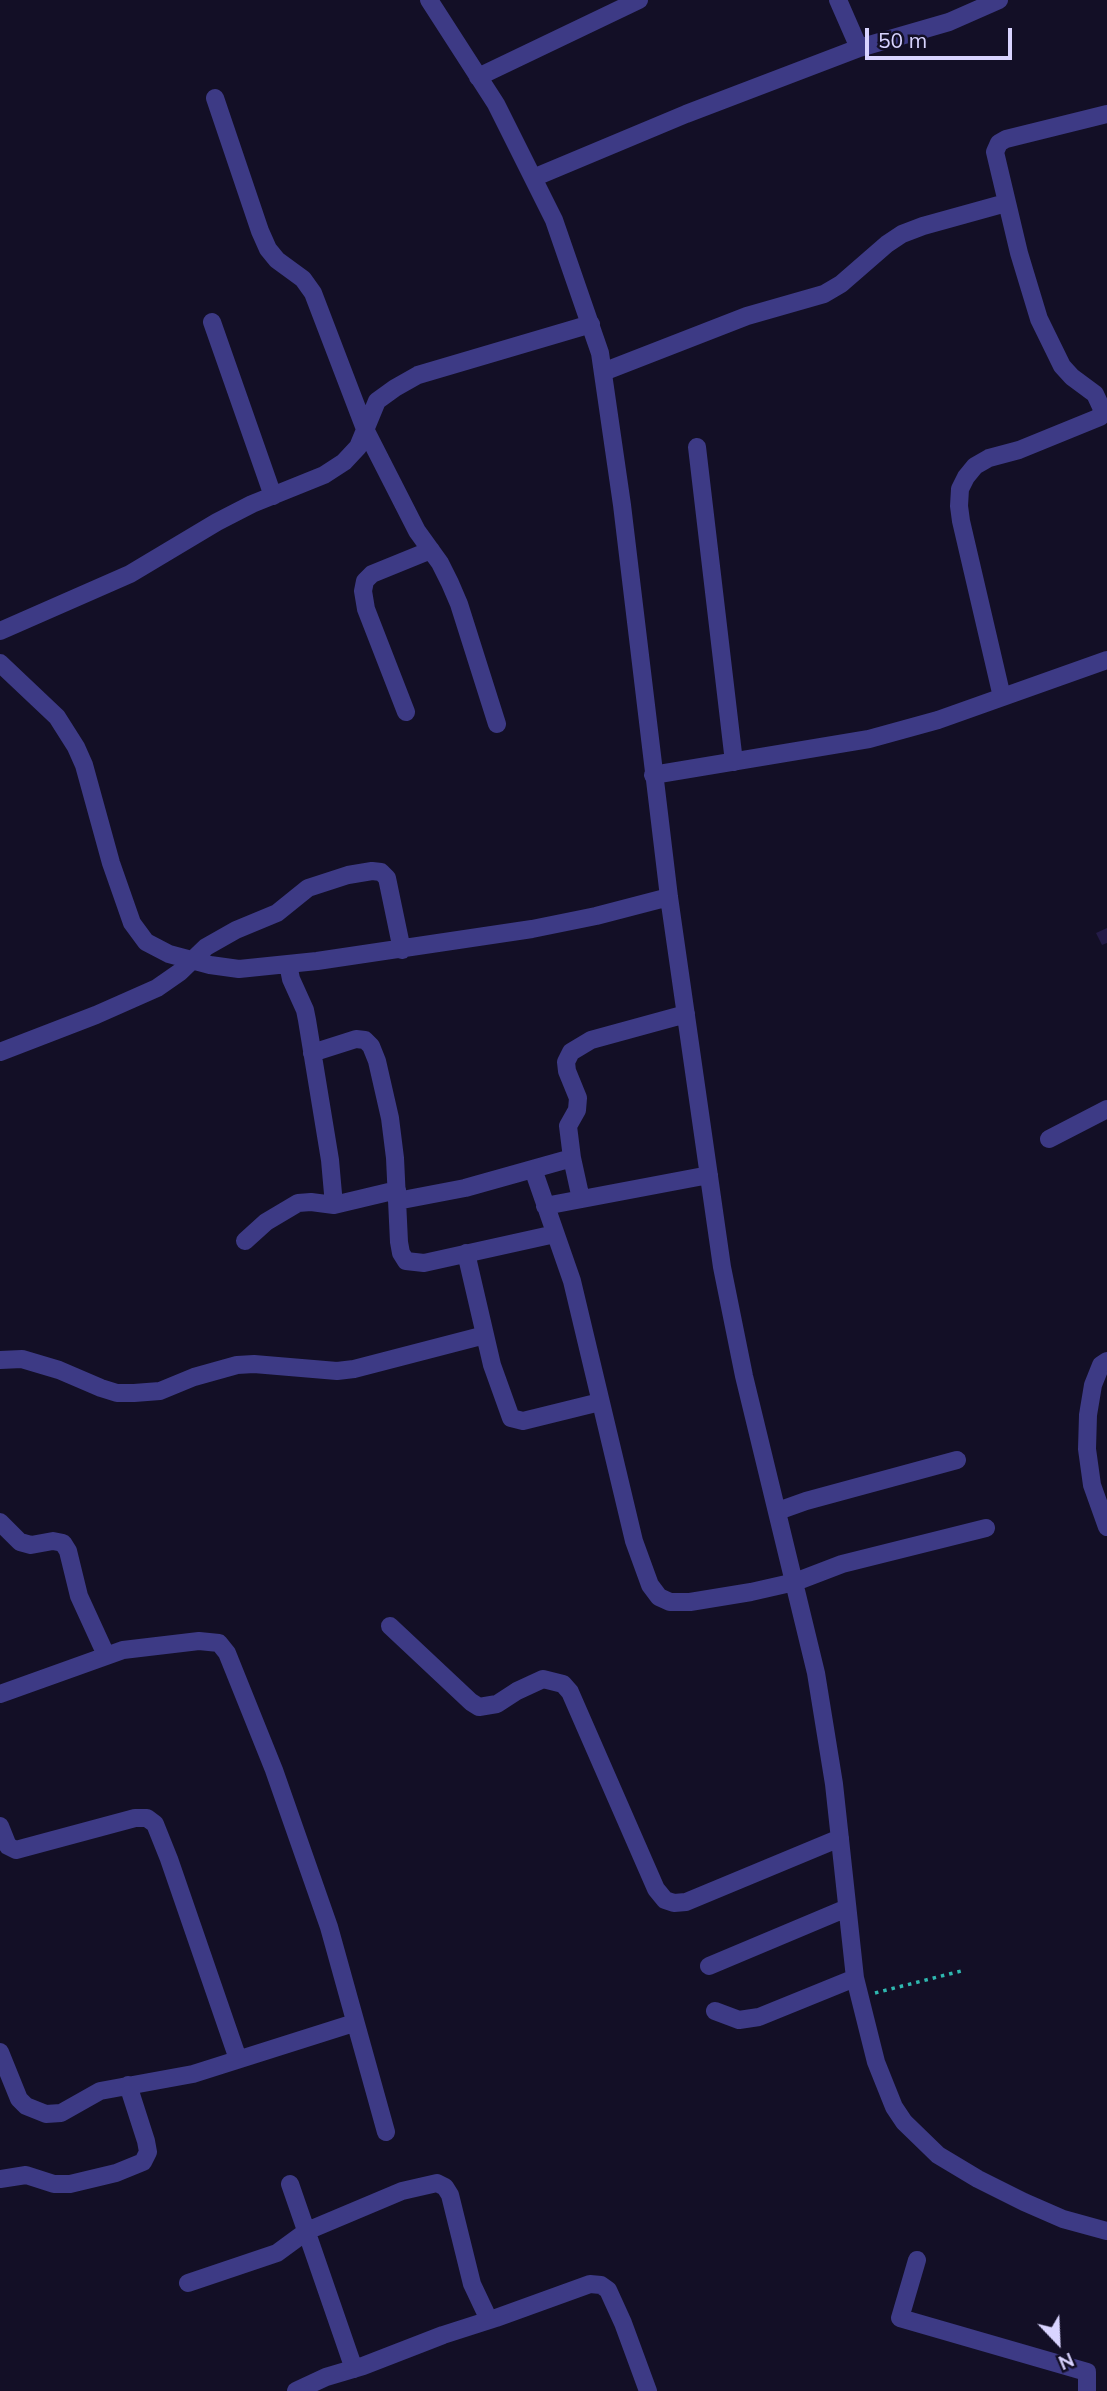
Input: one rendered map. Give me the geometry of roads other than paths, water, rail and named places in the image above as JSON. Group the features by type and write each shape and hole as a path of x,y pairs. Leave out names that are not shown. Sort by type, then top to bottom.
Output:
{"street":[{"path":"429,0 496,104 533,178 562,241 591,324 603,372 622,505 668,897 722,1267 741,1362 821,1696 855,1978 870,2042 886,2089 904,2122 939,2155 978,2179 1063,2219 1107,2231"},
{"path":"478,77 639,0"},
{"path":"838,0 859,48"},
{"path":"533,178 686,114 859,48 949,22 999,0"},
{"path":"215,98 268,249 277,260 303,279 313,293 365,429 417,531 440,563 459,604 497,724"},
{"path":"1002,697 961,522 960,489 975,467 989,458 1019,450 1100,417 1102,409 1095,394 1072,377 1053,350 1032,296 1006,204 995,152 999,143 1006,139 1107,114"},
{"path":"603,372 747,316 824,294 841,284 902,234 1006,204"},
{"path":"212,322 273,496"},
{"path":"0,631 130,574 217,522 324,475 344,462 358,447 377,401 395,387 418,375 591,324"},
{"path":"696,447 734,762"},
{"path":"406,712 366,609 363,591 365,581 372,574 431,550"},
{"path":"653,775 869,738 938,720 1107,660"},
{"path":"0,663 57,717 76,747 84,765 120,892 139,934 155,948 190,961 239,969 402,950 532,929 668,897"},
{"path":"0,1052 144,995 169,981 206,947 236,930 277,913 309,887 362,872 381,872 387,878 391,886 402,950"},
{"path":"288,964 291,979 305,1010 330,1160 334,1205"},
{"path":"581,1199 568,1126 577,1110 578,1098 567,1071 566,1062 571,1052 579,1045 600,1037 685,1014"},
{"path":"312,1053 356,1039 365,1040 371,1046 377,1060 390,1118 399,1242 401,1253 407,1261 424,1263 555,1234"},
{"path":"1049,1139 1107,1109"},
{"path":"245,1241 266,1222 298,1203 334,1205 448,1192 572,1158"},
{"path":"533,1169 572,1281 638,1554 650,1585 659,1597 670,1602 690,1602 751,1592 795,1582 842,1564 986,1528"},
{"path":"545,1206 709,1174"},
{"path":"466,1253 498,1385 512,1418 523,1421 600,1402"},
{"path":"0,1360 22,1359 59,1370 117,1393 134,1394 160,1391 194,1377 237,1365 337,1371 354,1369 485,1335"},
{"path":"1107,1361 1101,1364 1094,1385 1088,1415 1087,1449 1092,1485 1107,1527"},
{"path":"778,1511 957,1460"},
{"path":"0,1522 20,1542 31,1545 53,1541 63,1543 68,1551 79,1596 106,1655"},
{"path":"390,1626 479,1707 497,1704 543,1679 563,1684 570,1692 580,1714 656,1889 665,1900 674,1903 686,1902 840,1838"},
{"path":"0,1694 106,1655 139,1647 210,1640 219,1643 227,1653 274,1770 329,1927 386,2132"},
{"path":"0,1825 8,1846 16,1850 135,1818 147,1818 155,1824 238,2059"},
{"path":"709,1966 847,1908"},
{"path":"715,2011 739,2020 749,2019 855,1978"},
{"path":"0,2052 9,2079 19,2099 26,2106 46,2114 61,2113 100,2091 193,2074 354,2023"},
{"path":"0,2179 26,2175 54,2184 71,2184 116,2173 143,2162 148,2152 146,2141 128,2085"},
{"path":"188,2283 277,2253 307,2231 402,2192 437,2183 445,2187 450,2195 472,2284 489,2320"},
{"path":"290,2184 354,2369"},
{"path":"917,2260 900,2318 1087,2372 1087,2391"},
{"path":"296,2391 326,2377 354,2369 443,2334 590,2284 601,2285 608,2290 648,2391"}]}
